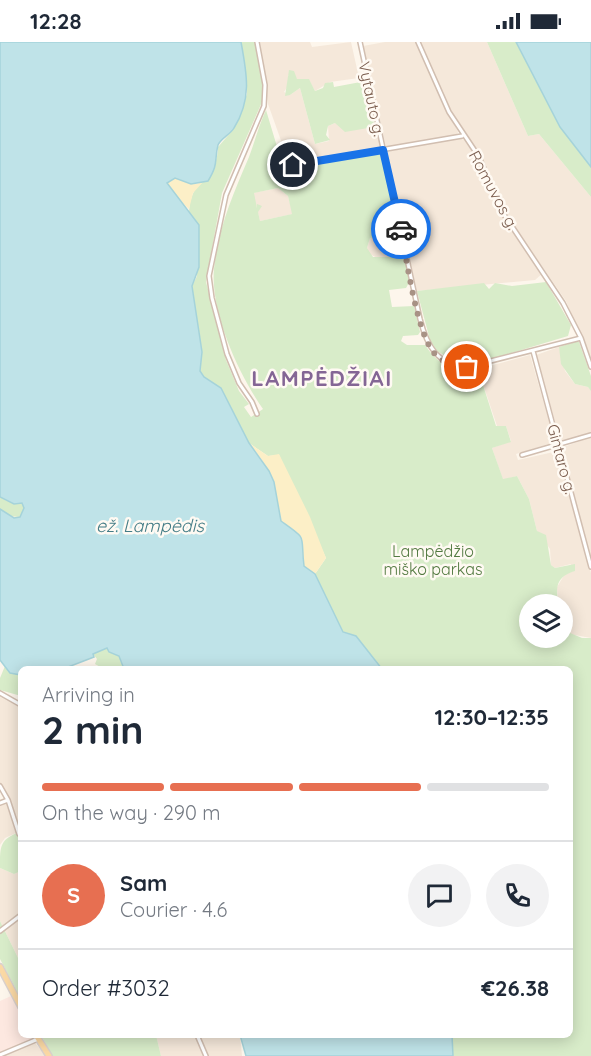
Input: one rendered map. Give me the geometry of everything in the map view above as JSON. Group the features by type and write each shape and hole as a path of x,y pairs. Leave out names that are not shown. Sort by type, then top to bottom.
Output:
{"main road":[{"path":"0,967 18,1001"},
{"path":"38,1038 49,1056"}],"street":[{"path":"257,42 265,85 264,106 226,195 209,276 227,354 239,383 257,414"},
{"name":"Vytauto g.","path":"360,42 420,319 429,346 449,364 467,367 581,338"},
{"name":"Romuvos g.","path":"418,42 462,136 479,157 502,213 552,283 581,338 591,367"},
{"path":"264,106 269,111"},
{"path":"293,165 462,136"},
{"name":"Gintaro g.","path":"533,351 591,567"},
{"path":"522,455 591,435"},
{"path":"0,693 18,703"},
{"path":"0,786 8,800 18,831"},
{"path":"0,803 8,800"},
{"path":"0,931 18,917"},
{"path":"0,1055 35,1038"},
{"path":"198,1038 206,1056"}],"shaded area":[{"path":"260,42 310,42 312,47 351,42 359,78 330,82 315,91 309,80 302,81 288,75 288,86 284,92 290,95 300,88 315,144 329,141 328,126 335,123 368,128 374,135 378,135 381,147 289,163 268,104"},
{"path":"385,42 416,42 458,132 457,135 386,147 363,46"},
{"path":"419,42 487,42 528,136 539,134 591,197 591,362 566,301 512,223 482,160 449,110"},
{"path":"459,138 464,140 477,158 500,213 543,273 535,280 417,291 386,152"},
{"path":"278,188 288,196 293,214 260,221 253,193"},
{"path":"399,234 405,257 378,258 369,254 367,248 370,238"},
{"path":"559,347 565,371 575,384 591,390 591,434 561,442 536,355"},
{"path":"530,355 555,442 516,454 518,460 558,451 591,573 591,638 573,635 573,594 557,594 557,587 571,564 555,568 551,565 550,549 537,531 529,499 517,476 503,480 492,448 511,441 506,426 497,426 478,369"},
{"path":"591,437 591,557 561,448"},
{"path":"0,697 18,706 18,826 10,800 0,783"},
{"path":"6,802 16,833 5,838 0,845 0,804"},
{"path":"0,868 14,874 18,872 18,958 0,921"},
{"path":"11,996 18,1009 18,1038 33,1038 34,1040 0,1055 0,1001"},
{"path":"157,1038 240,1038 242,1056 161,1056"},
{"path":"35,1043 46,1056 3,1056 24,1045"}],"green space":[{"name":"Lampėdžio miško parkas","path":"241,42 255,42 264,91 262,102 222,193 206,282 226,360 239,391 249,404 244,407 251,417 263,409 236,361 221,323 214,286 214,269 227,212 266,110 278,150 288,168 382,153 399,234 370,238 367,248 373,257 405,257 410,281 406,288 389,290 392,307 414,306 420,332 418,335 403,336 401,341 407,345 425,345 435,358 447,366 461,370 478,369 496,426 506,426 511,442 492,448 503,479 517,476 529,499 537,531 546,535 551,565 555,568 575,564 575,571 561,579 557,594 519,594 519,648 573,648 573,634 582,638 591,638 591,1056 453,1056 452,1038 573,1038 573,666 380,666 356,636 343,632 340,628 315,574 326,558 279,455 268,456 249,443 221,388 204,377 200,371 202,351 192,286 197,276 189,213 195,189 212,168 218,147 232,131 247,94","holes":["278,188 288,196 292,214 260,221 258,212 262,206 257,204 257,208 254,193"]},
{"path":"487,42 516,42 560,127 591,167 591,197 539,134 528,136"},
{"path":"289,70 294,71 297,79 309,79 315,91 323,88 325,83 333,82 334,87 366,81 378,135 374,135 368,128 345,132 335,123 328,126 326,135 330,140 315,144 300,88 285,96"},
{"path":"546,282 571,325 568,336 481,362 457,363 437,351 430,340 417,291 484,283 489,289 495,283 512,286"},
{"path":"579,342 591,376 591,391 588,387 575,384 561,364 559,347"},
{"path":"0,497 7,501 22,503 24,508 20,517 7,516 0,509"},
{"path":"103,648 108,648 109,652 119,656 123,666 99,666 95,664 97,659 93,654"},
{"path":"5,666 10,673 18,674 18,695 0,690 0,678"},
{"path":"18,832 18,872 14,874 0,868 1,848 9,837"},
{"path":"0,921 18,958 18,993 0,959"},
{"path":"43,1038 157,1038 161,1056 52,1056"}],"sand":[{"path":"175,178 196,184 203,182 193,193 189,209 175,196 167,183"},
{"path":"249,443 268,456 279,454 310,517 326,558 315,574 304,566 301,545 296,535 281,521 274,482"}],"water":[{"name":"ež. Lampėdis","path":"0,42 241,42 246,76 244,107 234,128 218,145 215,166 208,181 191,184 175,178 167,183 199,225 199,267 192,286 202,352 200,371 204,377 221,388 249,443 269,471 274,482 281,521 300,535 304,566 315,574 343,632 356,636 380,666 123,666 119,656 109,652 107,648 93,654 94,657 71,666 18,666 18,674 10,673 0,660 0,509 14,518 20,517 24,508 22,503 14,504 0,497"},
{"path":"516,42 591,42 591,167 560,127"},
{"path":"241,1038 452,1038 453,1056 246,1056"}],"way so far":[{"path":"401,229 425,339 441,359 457,367 467,367"}],"district":[{"name":"LAMPĖDŽIAI","path":"322,378"}],"route":[{"path":"293,165 383,150 401,229"}]}
